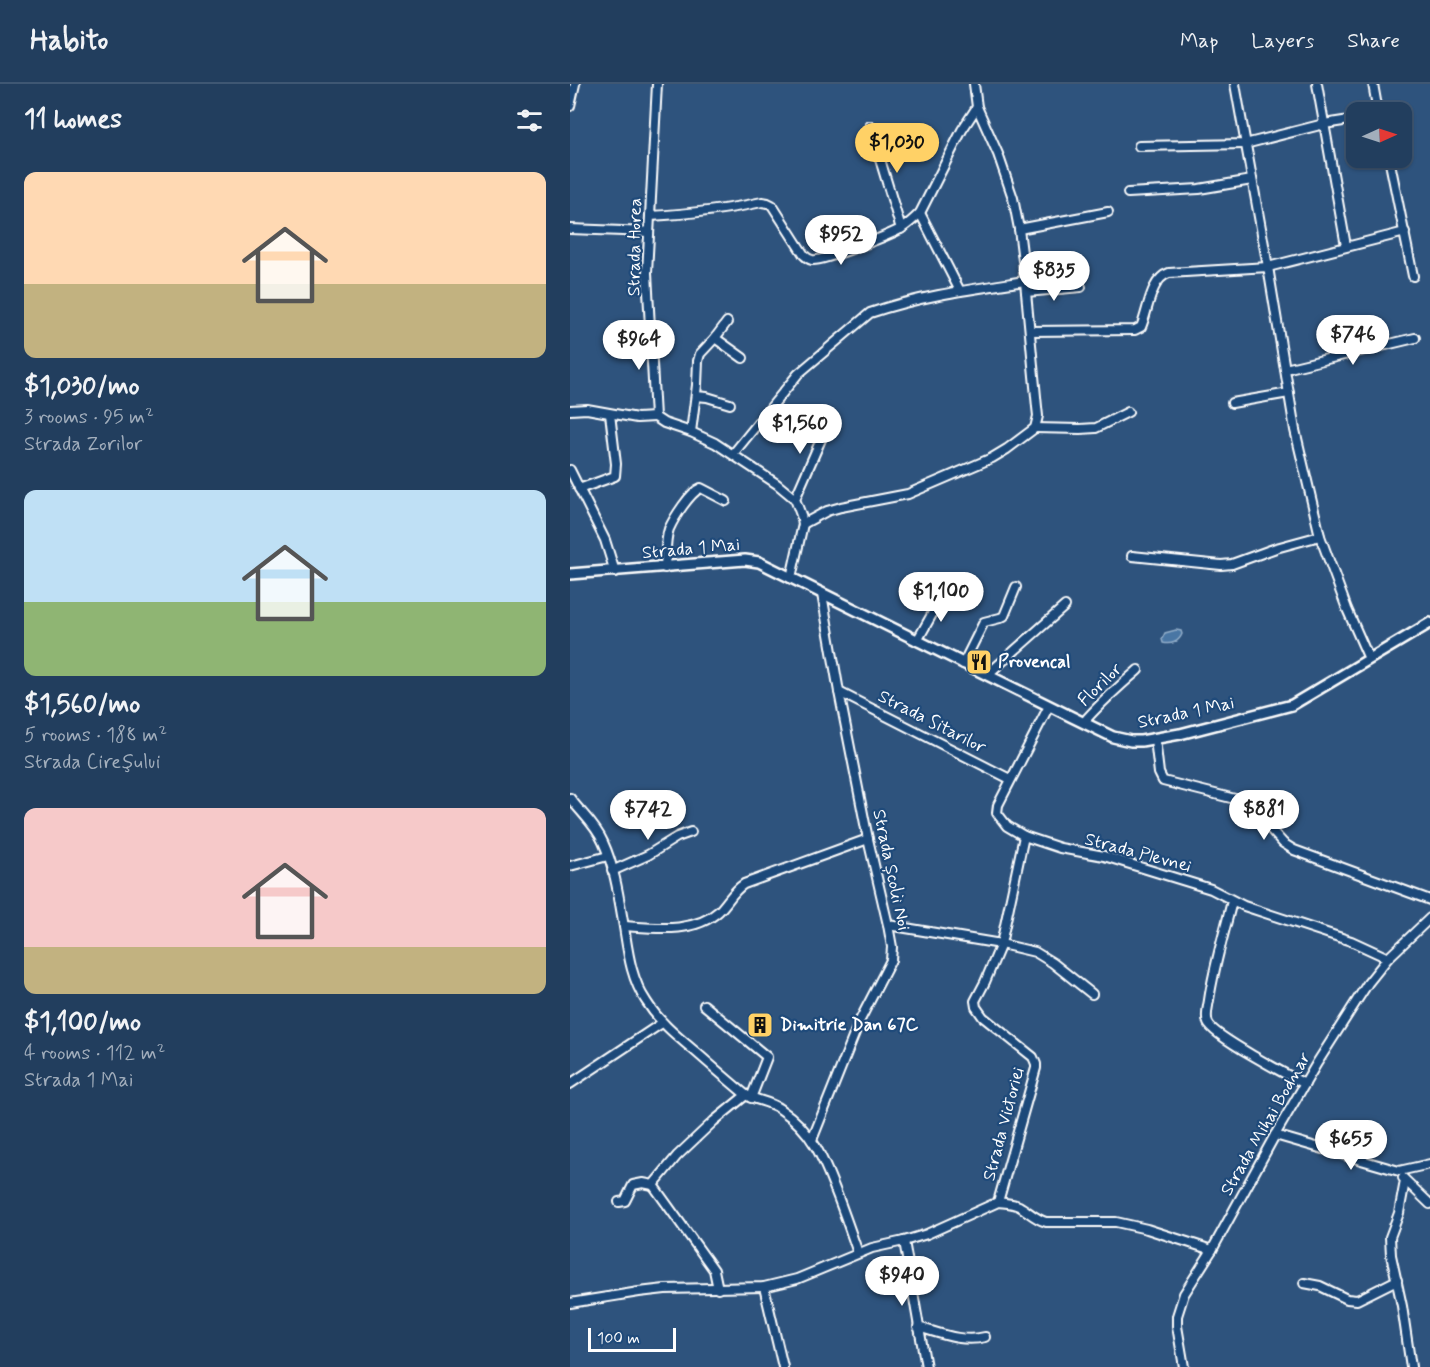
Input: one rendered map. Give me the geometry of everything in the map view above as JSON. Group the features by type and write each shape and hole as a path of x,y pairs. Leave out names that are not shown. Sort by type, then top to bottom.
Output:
{"main road":[{"name":"Strada 1 Mai","path":"570,574 759,562 1113,737 1131,741 1180,734 1292,705 1430,623"}],"street":[{"path":"570,106 575,84"},
{"name":"Strada Horea","path":"655,417 647,273 657,84"},
{"path":"974,84 977,107 1007,179 1019,229 1038,416 1035,428"},
{"path":"1235,84 1294,430 1320,536 1347,609 1369,659"},
{"path":"1317,84 1346,246"},
{"path":"1373,84 1376,102"},
{"path":"650,216 685,214 768,202 776,210 804,255 809,260 821,260 901,229 912,222 920,213 962,130 977,107"},
{"path":"1138,146 1245,144 1346,121"},
{"path":"870,126 901,229"},
{"path":"1391,168 1413,276"},
{"path":"1128,193 1199,189 1252,180"},
{"path":"1019,229 1108,212"},
{"path":"920,213 960,291"},
{"path":"570,229 649,232"},
{"path":"1030,331 1136,330 1141,327 1154,289 1164,274 1268,267 1405,232"},
{"path":"733,454 798,374 870,313 960,291 1025,280"},
{"path":"1026,292 1080,287"},
{"path":"691,432 700,354 727,322"},
{"path":"715,338 743,358"},
{"path":"1285,369 1415,338"},
{"path":"1232,403 1289,393"},
{"path":"696,396 730,404"},
{"path":"570,410 587,409 637,418 655,417 664,423 715,443 777,484 795,499 803,524 791,578"},
{"path":"803,524 841,507 918,490 992,458 1035,428 1096,428 1128,412"},
{"path":"579,489 615,476 616,464 610,414"},
{"path":"795,499 829,421"},
{"path":"570,470 605,540 615,572"},
{"path":"665,568 668,531 692,494 701,488 726,501"},
{"path":"1132,556 1221,565 1232,564 1276,548 1320,536"},
{"path":"963,663 984,622 1004,616 1016,587"},
{"path":"916,641 944,593"},
{"name":"Strada Școlii Noi","path":"812,1140 860,1020 891,960 892,947 868,839 822,594"},
{"path":"987,675 1065,606"},
{"name":"Florilor","path":"1084,723 1094,709 1138,670"},
{"name":"Strada Sitarilor","path":"839,692 1011,779"},
{"name":"Strada Plevnei","path":"1049,706 998,805 997,813 1007,826 1024,836 1060,848 1104,856 1211,890 1232,901 1351,940 1388,958"},
{"path":"1155,739 1159,773 1163,781 1248,804 1283,843 1294,850 1430,900"},
{"path":"570,798 594,826 608,856 624,926 629,960 645,1001 662,1023 680,1040 748,1097 767,1102 783,1110 804,1128 823,1157 858,1254"},
{"path":"612,871 648,855 677,837 692,832"},
{"name":"Strada Victoriei","path":"998,1203 1036,1064 1033,1057 983,1017 975,1001 1001,944 1024,836"},
{"path":"624,926 675,927 696,924 717,912 736,889 744,884 868,839"},
{"path":"570,866 608,856"},
{"path":"1232,901 1213,973 1207,1014 1208,1022 1214,1030 1248,1053 1305,1084"},
{"name":"Strada Mihai Bodnar","path":"1184,1367 1177,1316 1184,1294 1212,1250 1305,1084 1368,982 1388,958 1430,918"},
{"path":"888,925 1035,952 1053,963 1092,994"},
{"path":"653,1185 677,1156 714,1121 748,1097 767,1057 704,1005"},
{"path":"570,1084 662,1023"},
{"path":"1275,1135 1399,1171 1430,1164"},
{"path":"1399,1171 1405,1181 1430,1204"},
{"path":"1405,1181 1399,1213 1390,1237 1391,1255 1411,1367"},
{"path":"619,1202 625,1201 633,1185 643,1183 653,1185 714,1270 718,1289"},
{"path":"570,1303 639,1292 764,1287 797,1279 872,1248 927,1234 998,1203 1019,1206 1039,1220 1046,1222 1116,1222 1147,1229 1212,1250"},
{"path":"904,1241 926,1367"},
{"path":"1304,1283 1320,1286 1347,1299 1357,1300 1397,1280"},
{"path":"764,1287 783,1367"},
{"path":"918,1326 960,1340 985,1338"}],"water":[{"path":"1181,631 1182,634 1177,641 1163,643 1165,633"}],"place":[{"name":"Provencal","path":"979,662"},
{"name":"Dimitrie Dan 67C","path":"760,1025"}]}
